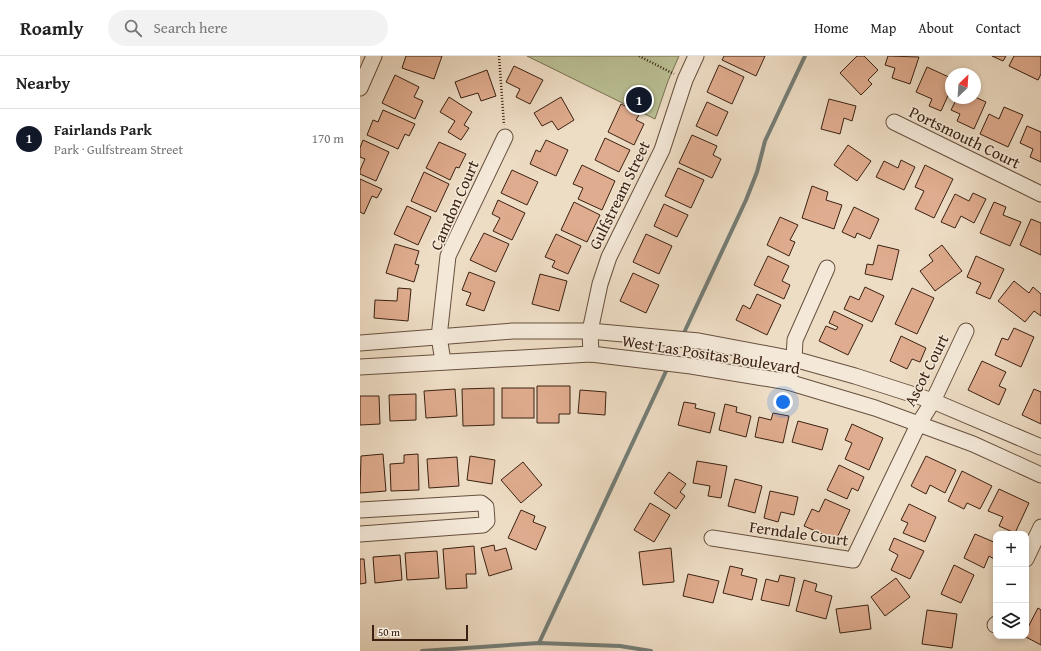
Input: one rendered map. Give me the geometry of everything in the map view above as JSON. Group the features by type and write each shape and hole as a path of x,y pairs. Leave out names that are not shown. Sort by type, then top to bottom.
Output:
{"street":[{"path":"360,88 374,56"},
{"name":"Gulfstream Street","path":"590,354 590,331 600,284 608,256 662,150 685,80 696,56"},
{"name":"Portsmouth Court","path":"894,122 1041,194"},
{"name":"Camdon Court","path":"443,361 439,337 448,256 505,137"},
{"path":"788,382 794,359 795,340 827,268"},
{"name":"West Las Positas Boulevard","path":"360,343 514,331 590,331 700,341 794,359 855,376 933,401 1041,447"},
{"name":"Ascot Court","path":"918,425 933,401 966,331"},
{"name":"West Las Positas Boulevard","path":"360,367 443,361 590,354 691,366 788,382 875,408 973,444 1041,474"},
{"name":"Ferndale Court","path":"712,538 853,560 918,425"},
{"path":"360,510 481,503 486,506 487,521 483,525 360,534"},
{"path":"1029,553 1041,527"}],"path":[{"path":"498,56 504,108 505,137"},
{"path":"639,56 685,80"}],"green space":[{"path":"527,56 679,56 668,81 655,119"}],"building":[{"path":"406,56 442,56 434,79 402,68"},
{"path":"724,56 765,56 756,76 722,60"},
{"path":"857,56 864,56 878,70 868,80 872,84 861,95 840,73"},
{"path":"888,56 919,57 910,84 892,78 895,68 885,65"},
{"path":"992,56 1006,56 1003,61"},
{"path":"1014,56 1041,56 1041,74 1038,80 1009,66"},
{"path":"719,65 744,77 732,104 707,92"},
{"path":"514,66 543,80 530,104 516,97 520,89 506,82"},
{"path":"927,67 945,75 945,102 941,111 929,106 932,99 916,92"},
{"path":"487,70 496,96 481,101 478,93 461,98 455,82"},
{"path":"395,75 419,87 414,97 423,101 415,119 382,103"},
{"path":"449,97 472,112 464,125 469,128 461,140 448,132 455,121 440,112"},
{"path":"561,97 574,120 558,130 552,121 542,126 534,113"},
{"path":"829,99 856,106 852,121 844,118 840,134 821,129"},
{"path":"981,100 986,102 974,129 957,121 960,114 951,110 954,104 981,104"},
{"path":"707,102 728,112 717,136 696,126"},
{"path":"621,104 640,113 636,120 644,124 634,145 608,132"},
{"path":"1004,107 1023,115 1008,147 980,134 989,114 999,119"},
{"path":"383,110 415,124 409,136 405,134 398,149 367,135 373,120 378,122"},
{"path":"1027,126 1041,132 1041,162 1030,157 1033,149 1020,143"},
{"path":"692,135 717,146 713,155 721,159 712,178 679,163"},
{"path":"605,138 630,150 619,172 595,160"},
{"path":"363,140 389,152 376,181 360,174 360,170 365,159 360,157 360,148"},
{"path":"546,140 568,150 556,176 530,164 536,150 540,152"},
{"path":"439,142 466,154 459,168 456,167 450,180 426,168"},
{"path":"848,145 871,161 857,181 834,165"},
{"path":"901,160 915,167 904,190 876,177 884,161 898,168"},
{"path":"582,165 615,181 602,210 578,199 583,188 573,184"},
{"path":"925,165 953,179 934,218 915,209 924,191 915,187"},
{"path":"678,168 704,180 691,208 665,196"},
{"path":"512,170 538,182 527,205 501,193"},
{"path":"424,172 449,184 436,212 411,201"},
{"path":"360,179 382,189 377,198 372,196 364,214 360,212"},
{"path":"812,186 828,192 826,200 842,205 834,229 802,218"},
{"path":"973,193 986,199 974,223 961,216 955,228 941,222 955,194 969,201"},
{"path":"498,200 525,213 512,240 493,231 500,218 492,214"},
{"path":"574,202 600,215 587,242 561,230"},
{"path":"994,202 1006,207 1003,215 1021,222 1010,246 980,233"},
{"path":"664,204 688,215 677,237 654,226"},
{"path":"407,206 431,217 418,245 394,234"},
{"path":"854,207 879,219 870,239 857,233 855,238 842,232"},
{"path":"780,217 798,225 790,240 795,242 789,256 767,245"},
{"path":"1031,219 1041,223 1041,255 1020,245"},
{"path":"484,233 509,244 496,272 470,260"},
{"path":"556,234 581,246 568,274 552,267 555,261 545,257"},
{"path":"646,234 672,246 659,274 633,262"},
{"path":"395,244 419,251 415,264 419,265 414,282 386,273"},
{"path":"878,245 899,250 892,280 865,274 867,264 873,265"},
{"path":"942,245 962,271 935,291 920,271 933,261 929,255"},
{"path":"768,256 789,266 782,281 790,285 784,299 754,285"},
{"path":"976,256 1004,269 990,299 976,293 981,283 967,277"},
{"path":"469,272 495,282 484,311 466,305 471,293 462,290"},
{"path":"633,273 659,285 646,313 620,301"},
{"path":"540,274 567,281 559,311 532,304"},
{"path":"1014,281 1029,293 1033,287 1041,294 1041,316 1034,311 1025,322 998,301"},
{"path":"865,287 884,296 872,322 844,309 850,296 859,300"},
{"path":"398,288 411,289 408,321 374,318 375,300 397,301"},
{"path":"912,288 934,298 917,334 895,324"},
{"path":"757,294 781,305 767,335 736,320 743,305 750,309"},
{"path":"834,311 863,325 848,355 819,341 826,326 836,330 838,327 829,323"},
{"path":"1014,328 1034,337 1021,367 995,355 1002,338 1008,340"},
{"path":"901,336 926,348 920,362 912,359 907,369 890,361"},
{"path":"982,361 1006,372 999,386 1006,389 999,405 968,390"},
{"path":"537,386 570,386 570,414 559,414 559,423 537,423"},
{"path":"494,388 494,425 463,426 462,389"},
{"path":"502,388 534,388 534,418 502,418"},
{"path":"455,389 457,416 426,418 424,391"},
{"path":"1034,389 1041,392 1041,424 1022,415"},
{"path":"580,390 606,392 605,415 578,413"},
{"path":"416,394 416,420 390,421 389,395"},
{"path":"360,396 379,396 380,424 360,425"},
{"path":"684,402 696,404 695,408 715,413 710,433 678,425"},
{"path":"725,404 737,407 736,412 751,416 746,437 719,430"},
{"path":"773,413 789,416 783,443 755,437 759,417 771,420"},
{"path":"798,421 828,429 822,450 792,442"},
{"path":"852,424 883,438 869,470 845,459 852,443 845,440"},
{"path":"383,454 386,491 360,493 361,456"},
{"path":"418,454 419,490 391,491 390,464 404,463 404,455"},
{"path":"470,456 495,460 492,484 467,480"},
{"path":"926,456 956,470 945,493 930,485 926,494 911,486"},
{"path":"457,457 459,486 429,488 427,459"},
{"path":"697,461 727,466 721,498 708,496 710,486 693,483"},
{"path":"523,462 542,485 521,503 501,480"},
{"path":"839,465 864,477 858,491 852,488 847,499 827,490"},
{"path":"962,471 992,486 980,509 967,503 964,509 948,501"},
{"path":"669,472 686,484 680,492 685,496 676,509 654,493"},
{"path":"735,479 762,486 755,513 728,506"},
{"path":"999,489 1029,503 1016,531 1010,531 999,526 1003,517 988,511"},
{"path":"770,491 798,497 794,515 781,512 778,522 764,518"},
{"path":"825,499 850,510 836,540 804,526 812,509 819,512"},
{"path":"650,503 670,515 654,542 634,530"},
{"path":"909,504 936,517 925,542 903,533 908,523 901,520"},
{"path":"521,510 535,516 533,522 546,527 536,550 508,538"},
{"path":"975,534 993,542 993,558 989,556 984,568 964,558"},
{"path":"894,538 924,551 910,579 891,570 898,555 889,550"},
{"path":"494,545 495,551 506,548 512,569 489,576 481,548"},
{"path":"474,546 476,574 466,574 467,588 446,589 443,549"},
{"path":"671,548 674,582 643,585 639,552"},
{"path":"437,551 439,578 407,580 405,553"},
{"path":"400,555 402,580 375,583 373,557"},
{"path":"360,559 364,559 366,583 360,584"},
{"path":"954,565 974,575 961,603 941,594"},
{"path":"730,566 743,569 741,575 757,579 752,600 723,593"},
{"path":"688,574 719,581 713,603 683,596"},
{"path":"780,575 795,578 789,606 761,600 766,579 778,582"},
{"path":"896,578 910,597 885,616 871,597"},
{"path":"804,580 817,584 815,591 832,596 826,619 796,611"},
{"path":"868,605 871,629 840,633 836,609"},
{"path":"1038,608 1041,610 1041,645 1029,639 1029,625"},
{"path":"927,610 957,614 952,648 922,644"}],"waterway":[{"path":"682,337 746,200 757,172 765,141 805,56"},
{"path":"671,361 679,343"},
{"path":"539,643 668,367"},
{"path":"422,651 539,643 620,646 651,651"}],"place":[{"name":"Fairlands Park","path":"639,100"}]}
